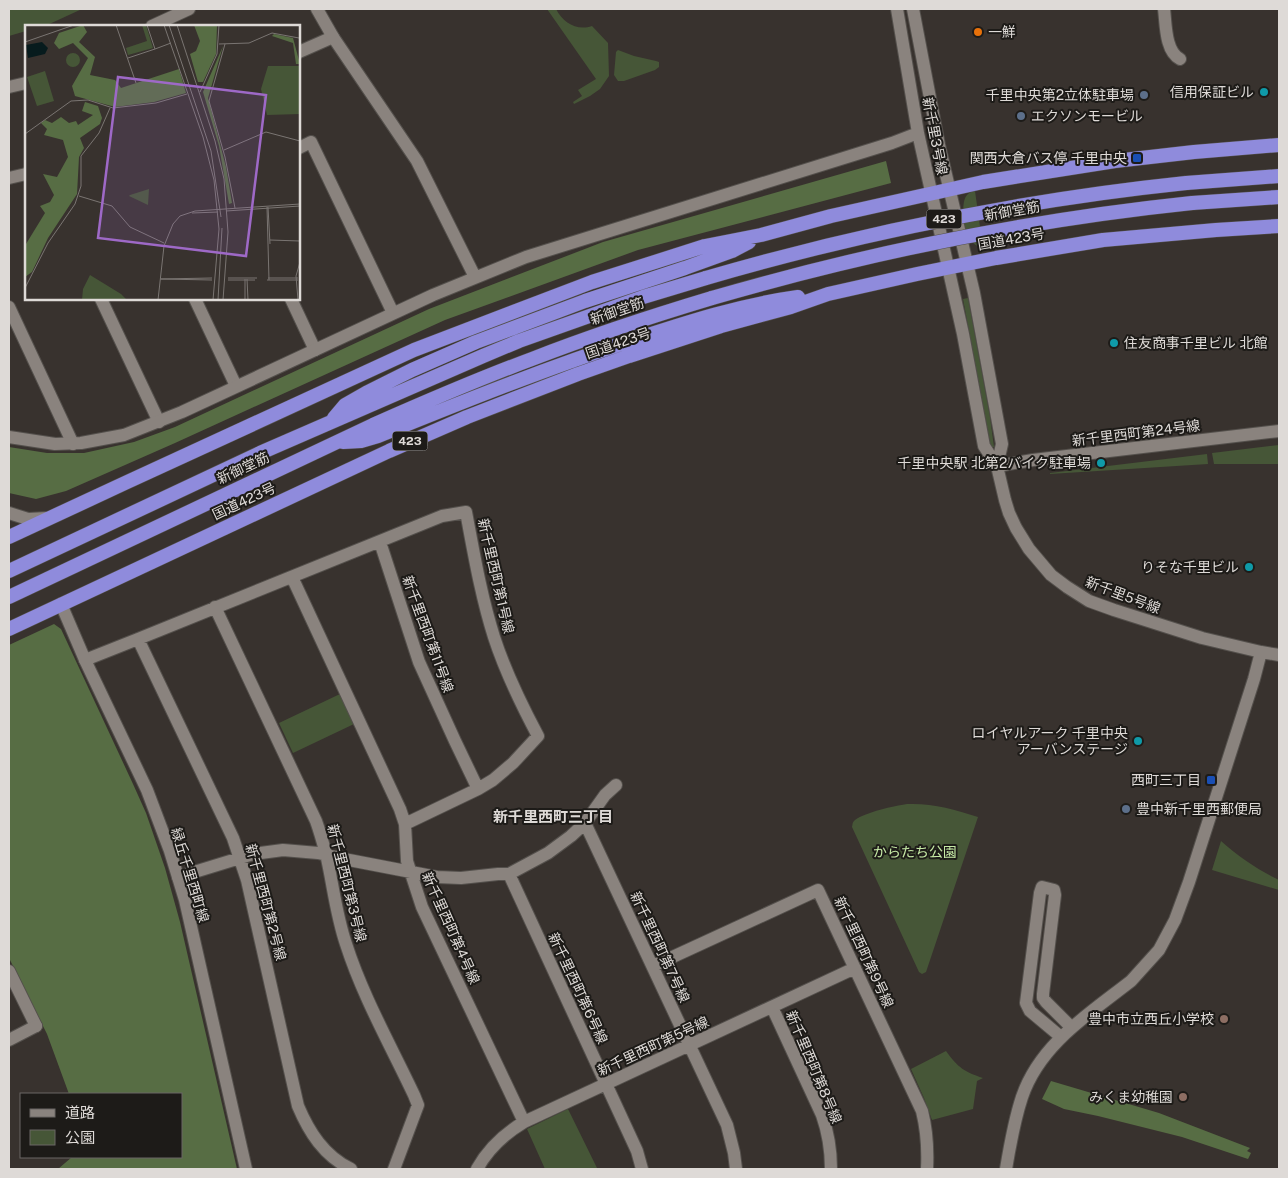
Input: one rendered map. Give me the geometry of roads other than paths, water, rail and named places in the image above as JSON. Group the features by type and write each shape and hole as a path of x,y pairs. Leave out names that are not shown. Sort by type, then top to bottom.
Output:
{"highway":[{"name":"423","path":"9,537 414,350 592,282 705,246 761,236 831,216 983,182 1107,162 1279,145"},
{"name":"新御堂筋","path":"9,571 330,422 519,341 643,297 820,247 955,217 1099,193 1186,183 1279,176"},
{"name":"新御堂筋","path":"9,596 432,399 531,359 647,318 824,267 984,232 1192,203 1279,197"},
{"name":"国道423号","path":"9,629 396,448 467,417 545,386 721,326 791,307 828,294 967,264 1103,240 1279,226"},
{"path":"330,422 345,406 366,392 476,342 585,301 732,251 761,236"},
{"path":"334,443 361,441 378,436 600,350 683,323 766,301 828,294"}],"street":[{"path":"168,23 189,9"},
{"path":"317,9 333,37 417,160 475,277"},
{"name":"新千里3号線","path":"897,9 918,134 948,268"},
{"name":"新千里3号線","path":"914,9 936,128 967,264"},
{"path":"1164,9 1169,45 1171,51 1180,59"},
{"path":"300,52 333,37"},
{"path":"9,87 25,83"},
{"path":"9,437 48,444 73,444 116,437 158,422 394,313 475,277 526,257 918,134"},
{"path":"300,148 311,142 394,313"},
{"path":"9,178 25,174"},
{"name":"新千里5号線","path":"967,264 1002,444 997,466"},
{"name":"新千里5号線","path":"948,268 963,334 984,446 997,466 1009,513 1016,528 1036,558 1051,575 1089,601 1202,638 1279,655"},
{"path":"101,300 158,422"},
{"path":"195,300 236,386"},
{"path":"290,300 315,350"},
{"path":"9,307 73,444"},
{"name":"新千里西町第24号線","path":"997,466 1279,431"},
{"name":"新千里西町第1号線","path":"85,660 442,516 466,512 494,638 514,687 538,736 513,763 493,780 405,824"},
{"path":"9,513 28,519 52,517"},
{"name":"新千里西町第11号線","path":"380,542 419,662 478,789"},
{"name":"新千里西町第4号線","path":"292,577 400,809 405,824 407,861 422,907 524,1122"},
{"name":"緑丘千里西町線","path":"61,604 146,790 170,850 187,910 246,1169"},
{"name":"新千里西町第3号線","path":"215,607 316,821 326,854 330,880 345,942 365,993 418,1105 394,1169"},
{"name":"新千里西町第2号線","path":"138,639 234,838 247,880 298,1106 310,1130 323,1148 341,1164 351,1169"},
{"path":"1006,1169 1016,1116 1022,1096 1041,1061 1071,1027 1139,974 1159,950 1175,920 1189,882 1261,652"},
{"path":"178,877 253,854 283,850 326,854 437,877 461,878 509,874 548,853 571,836 586,822 605,795 616,785"},
{"name":"新千里西町第7号線","path":"586,822 727,1125 736,1169"},
{"name":"新千里西町第6号線","path":"509,874 638,1151 642,1169"},
{"path":"1061,1037 1030,1010 1026,1003 1042,887 1054,890 1055,895 1043,998 1071,1027"},
{"name":"新千里西町第9号線","path":"653,966 818,890 922,1111 927,1137 927,1169"},
{"name":"新千里西町第5号線","path":"477,1169 497,1143 524,1122 855,968"},
{"path":"9,971 36,1026 9,1040"},
{"name":"新千里西町第8号線","path":"772,1007 822,1115 827,1131 831,1169"}],"place":[{"name":"一鮮","path":"978,32"},
{"name":"信用保証ビル","path":"1264,92"},
{"name":"千里中央第2立体駐車場","path":"1144,95"},
{"name":"エクソンモービル","path":"1021,116"},
{"name":"関西大倉バス停 千里中央","path":"1137,158"},
{"name":"住友商事千里ビル 北館","path":"1114,343"},
{"name":"千里中央駅 北第2バイク駐車場","path":"1101,463"},
{"name":"りそな千里ビル","path":"1249,567"},
{"name":"ロイヤルアーク 千里中央 アーバンステージ","path":"1138,741"},
{"name":"西町三丁目","path":"1211,780"},
{"name":"豊中新千里西郵便局","path":"1126,809"},
{"name":"豊中市立西丘小学校","path":"1224,1019"},
{"name":"みくま幼稚園","path":"1183,1097"}],"district":[{"name":"新千里西町三丁目","path":"553,816"}],"park label":[{"name":"からたち公園","path":"915,852"}]}
